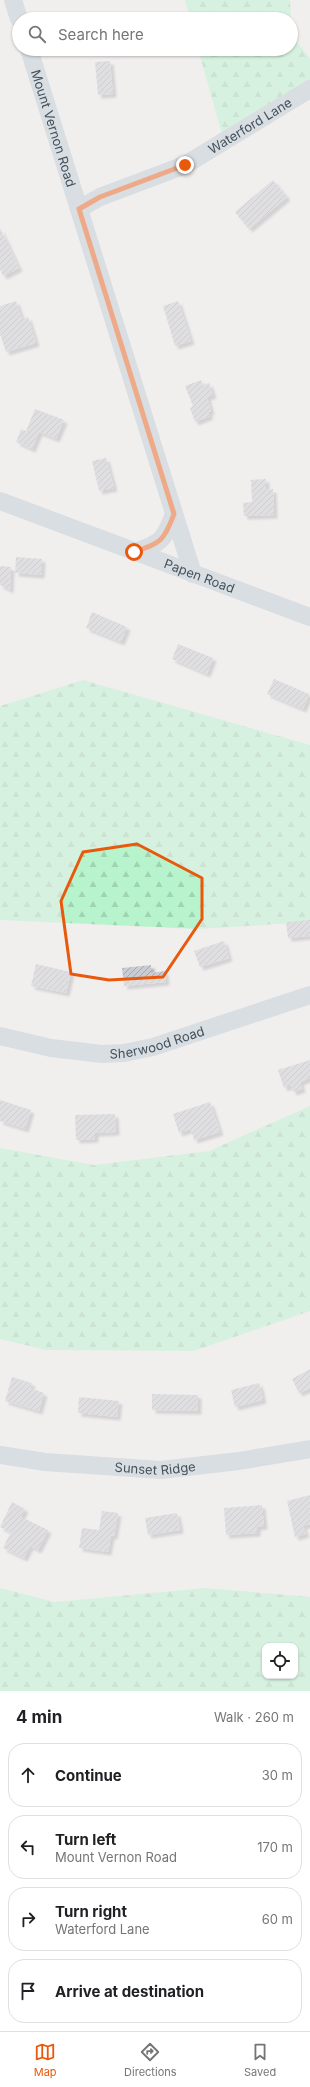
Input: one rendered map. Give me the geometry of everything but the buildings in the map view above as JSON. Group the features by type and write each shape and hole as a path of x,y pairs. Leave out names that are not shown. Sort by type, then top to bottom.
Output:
{"street":[{"path":"13,0 17,12"},
{"name":"Mount Vernon Road","path":"31,56 193,574"},
{"name":"Waterford Lane","path":"79,209 100,197 185,165 310,89"},
{"name":"Papen Road","path":"0,501 310,617"},
{"path":"134,552 157,544 169,530 174,514"},
{"name":"Sherwood Road","path":"0,1036 51,1048 102,1054 124,1053 153,1047 310,995"},
{"name":"Sunset Ridge","path":"0,1455 45,1462 161,1470 239,1461 310,1449"}],"highlighted area":[{"path":"137,844 202,878 202,919 163,977 109,980 71,974 61,901 83,852"}],"green space":[{"path":"185,0 290,0 291,12 188,12"},
{"path":"298,43 310,59 310,83 222,134 200,56 298,56"},
{"path":"83,680 310,745 310,922 199,929 0,920 0,706"},
{"path":"310,1106 310,1311 194,1351 46,1350 0,1339 0,1148 94,1165 209,1151"},
{"path":"0,1588 55,1602 205,1588 310,1597 310,1691 0,1691"}],"route":[{"path":"134,552 157,544 169,530 174,514 79,209 100,197 185,165"}]}
